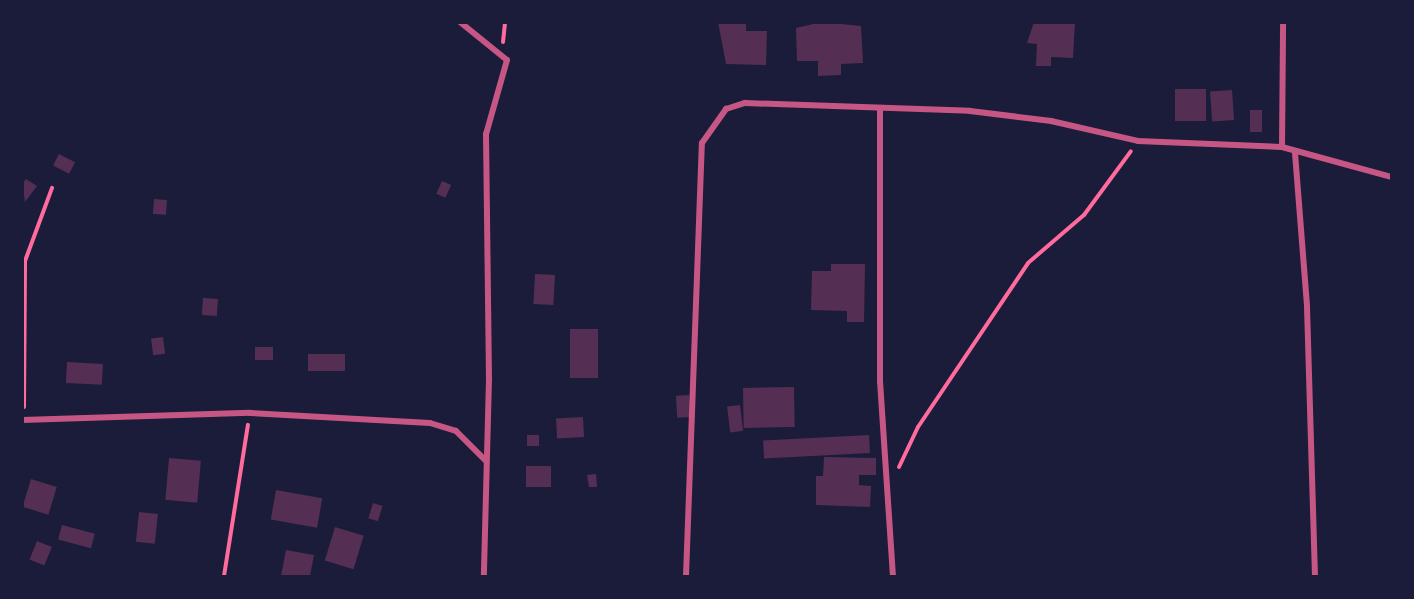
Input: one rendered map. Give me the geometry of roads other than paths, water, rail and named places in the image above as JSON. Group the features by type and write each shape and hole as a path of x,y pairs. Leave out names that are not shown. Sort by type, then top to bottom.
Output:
{"street":[{"path":"460,22 502,51 507,66 486,134 484,576"},
{"path":"1282,147 1283,22"},
{"path":"686,576 702,143 726,110 745,103 1022,116 1138,141 1282,147 1295,153 1392,177"},
{"path":"880,110 880,381 889,483 893,576"},
{"path":"1295,153 1307,307 1315,576"},
{"path":"23,420 250,413 429,423 456,431 486,462"}]}
